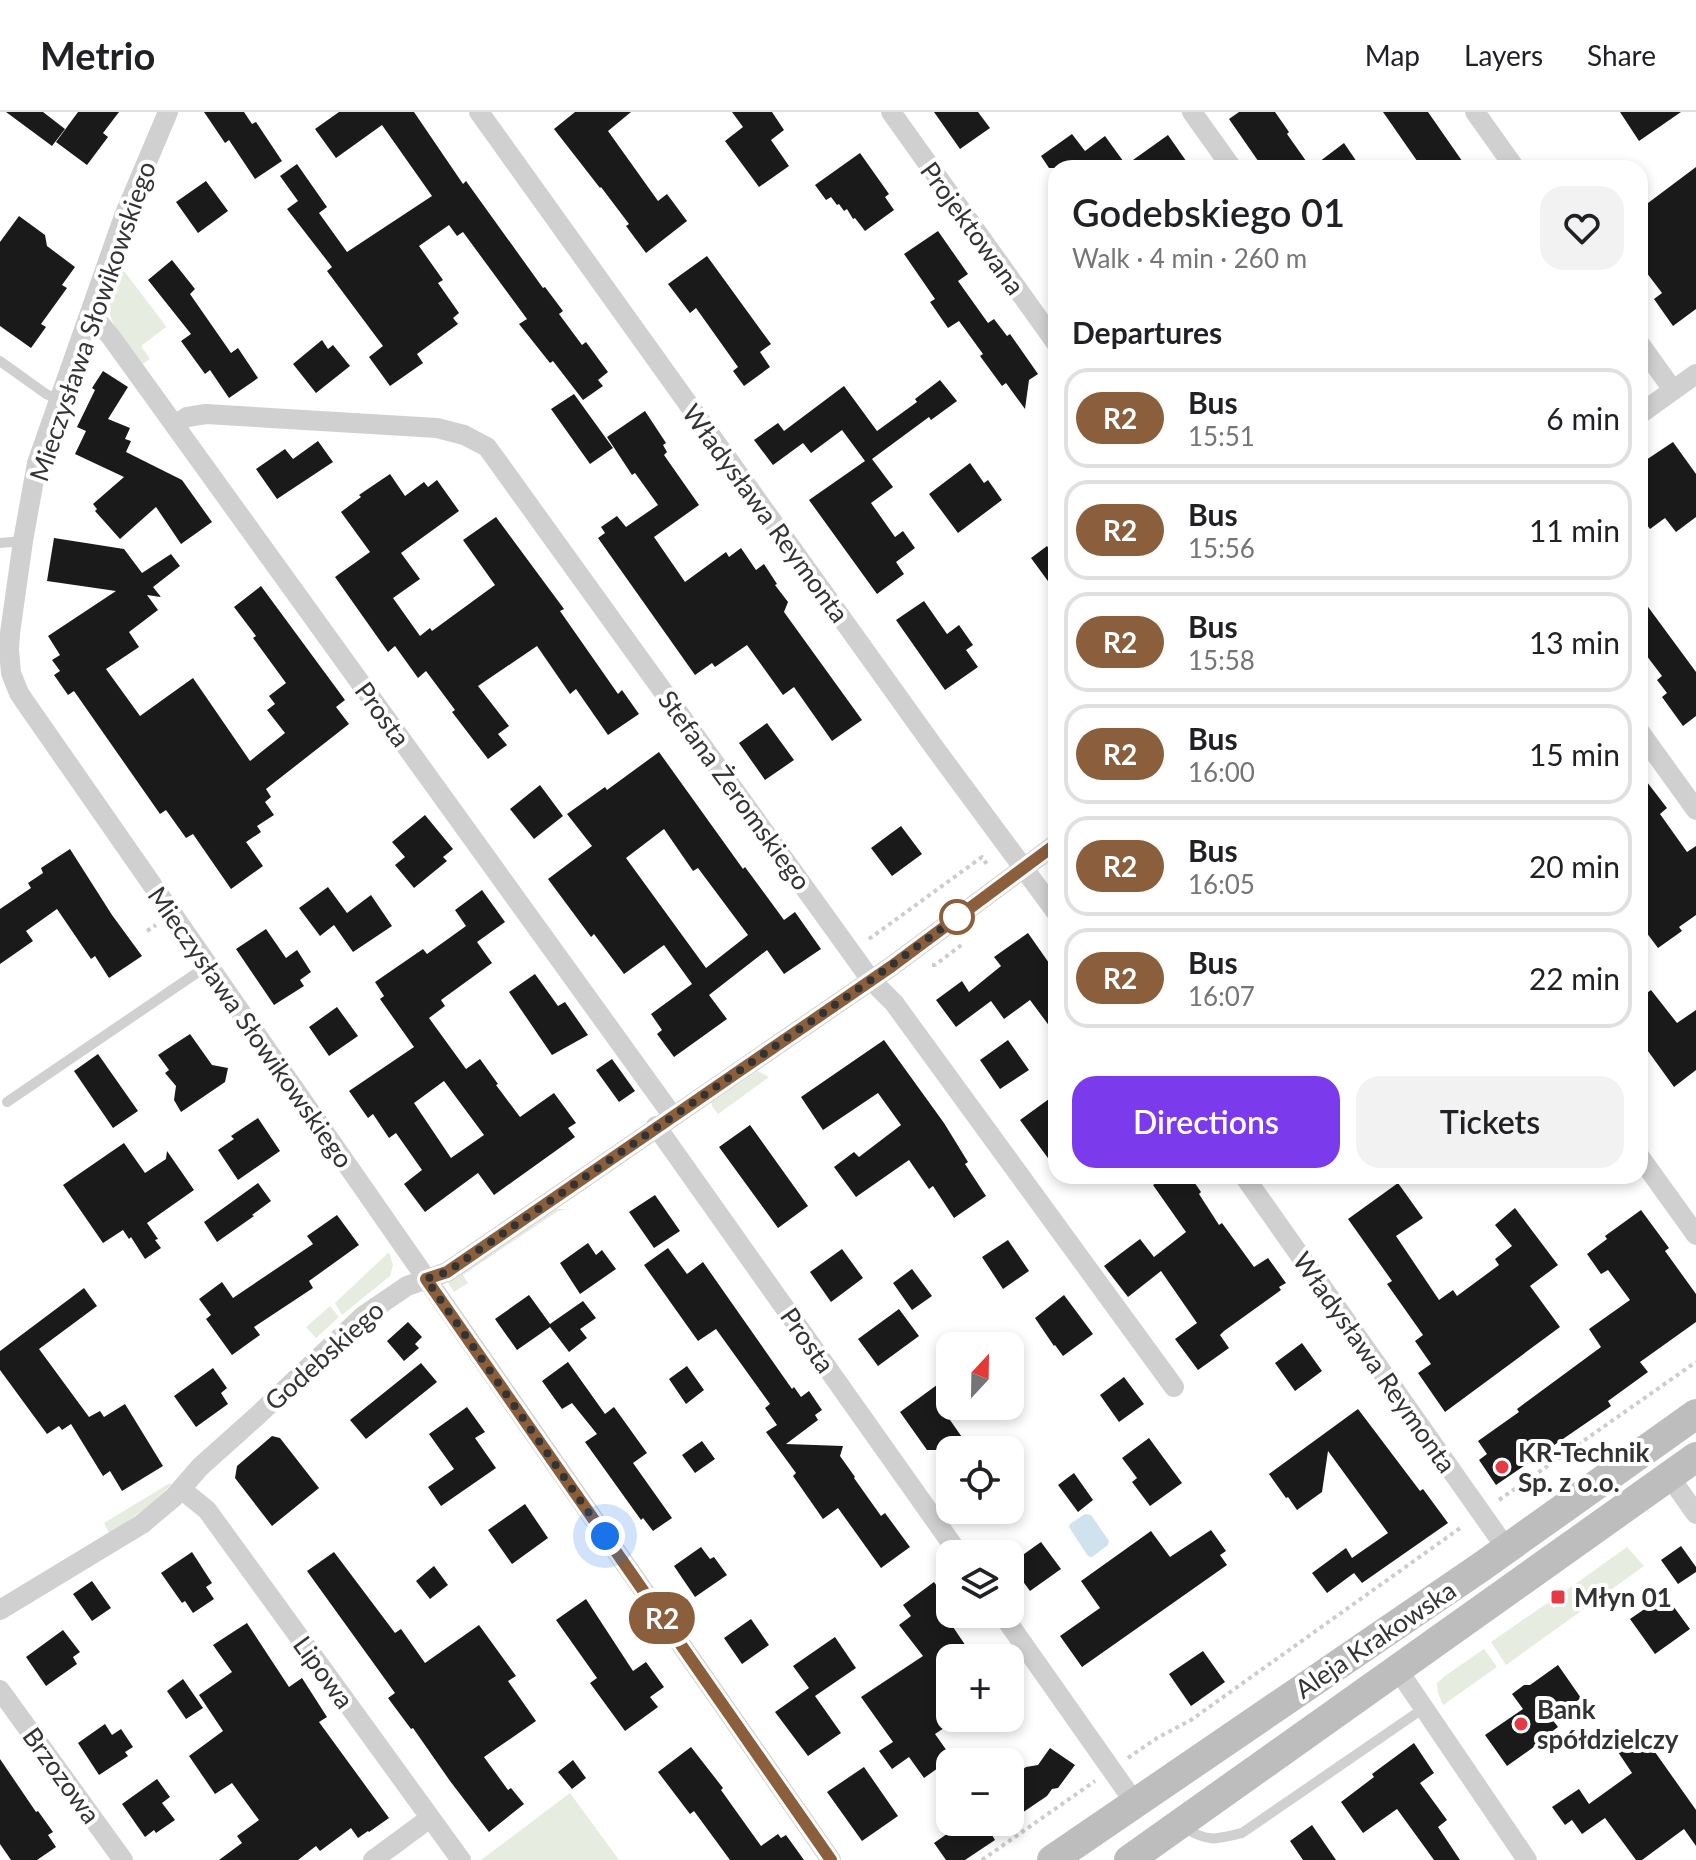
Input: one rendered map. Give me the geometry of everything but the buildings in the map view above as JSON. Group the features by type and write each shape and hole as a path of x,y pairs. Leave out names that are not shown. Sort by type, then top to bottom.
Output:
{"main road":[{"name":"Aleja Krakowska","path":"1052,1860 1696,1414"},
{"name":"Aleja Krakowska","path":"1129,1860 1696,1457"}],"street":[{"name":"Mieczysława Słowikowskiego","path":"168,112 124,216 37,463 9,650 11,673 19,693 207,966 831,1860"},
{"name":"Władysława Reymonta","path":"479,112 1048,901"},
{"name":"Projektowana","path":"891,112 1048,332"},
{"path":"1192,112 1226,160"},
{"path":"1475,112 1509,160"},
{"name":"Prosta","path":"88,318 102,326 111,337 175,425 664,1121 949,1540"},
{"path":"1648,351 1688,385 1648,409"},
{"name":"Stefana Żeromskiego","path":"175,425 187,417 206,414 437,428 464,435 487,447 871,980 894,1003 1174,1387"},
{"path":"1648,743 1696,810"},
{"name":"Godebskiego","path":"0,1610 119,1540 153,1515 200,1467 363,1316 399,1291 447,1272 871,980 1048,850"},
{"path":"1648,1168 1696,1235"},
{"name":"Władysława Reymonta","path":"1250,1184 1506,1548"},
{"path":"1669,1476 1695,1509"},
{"name":"Lipowa","path":"181,1489 207,1510 461,1860"},
{"path":"1012,1628 1135,1803"},
{"path":"1398,1670 1527,1860"},
{"name":"Brzozowa","path":"0,1690 123,1860"},
{"path":"373,1860 430,1818"}],"lane":[{"path":"0,361 59,400"},
{"path":"0,543 23,541"},
{"path":"7,1102 207,966"},
{"path":"1179,1825 1201,1838 1218,1840 1242,1833 1424,1708"}],"path":[{"path":"1491,1506 1696,1362"},
{"path":"1121,1763 1157,1738 1191,1720 1471,1520"},
{"path":"982,1860 1102,1776"}],"shaded area":[{"path":"118,263 166,327 141,346 150,359 141,365 120,335 108,309 108,292"},
{"path":"758,1071 769,1077 718,1114 712,1102"},
{"path":"556,1209 567,1209 558,1211 463,1275 468,1283 454,1292 448,1283 450,1281"},
{"path":"389,1252 393,1265 390,1276 342,1315 335,1303"},
{"path":"330,1306 339,1317 316,1338 306,1327"},
{"path":"170,1483 149,1505 109,1533 104,1523"},
{"path":"1627,1547 1644,1566 1506,1665 1491,1642 1549,1602 1554,1608 1567,1597 1564,1592"},
{"path":"1484,1649 1497,1667 1443,1705 1437,1683"},
{"path":"570,1793 619,1860 481,1860"}],"water":[{"path":"1085,1514 1091,1515 1109,1541 1092,1557 1088,1556 1069,1527"}],"bus line":[{"name":"R2","path":"831,1860 426,1279 447,1272 871,980 1048,850"}],"place":[{"name":"KR-Technik Sp. z o.o.","path":"1502,1467"},
{"name":"Młyn 01","path":"1558,1597"},
{"name":"Bank spółdzielczy","path":"1521,1724"}],"route":[{"path":"605,1536 426,1279 447,1272 871,980 957,917"}]}
